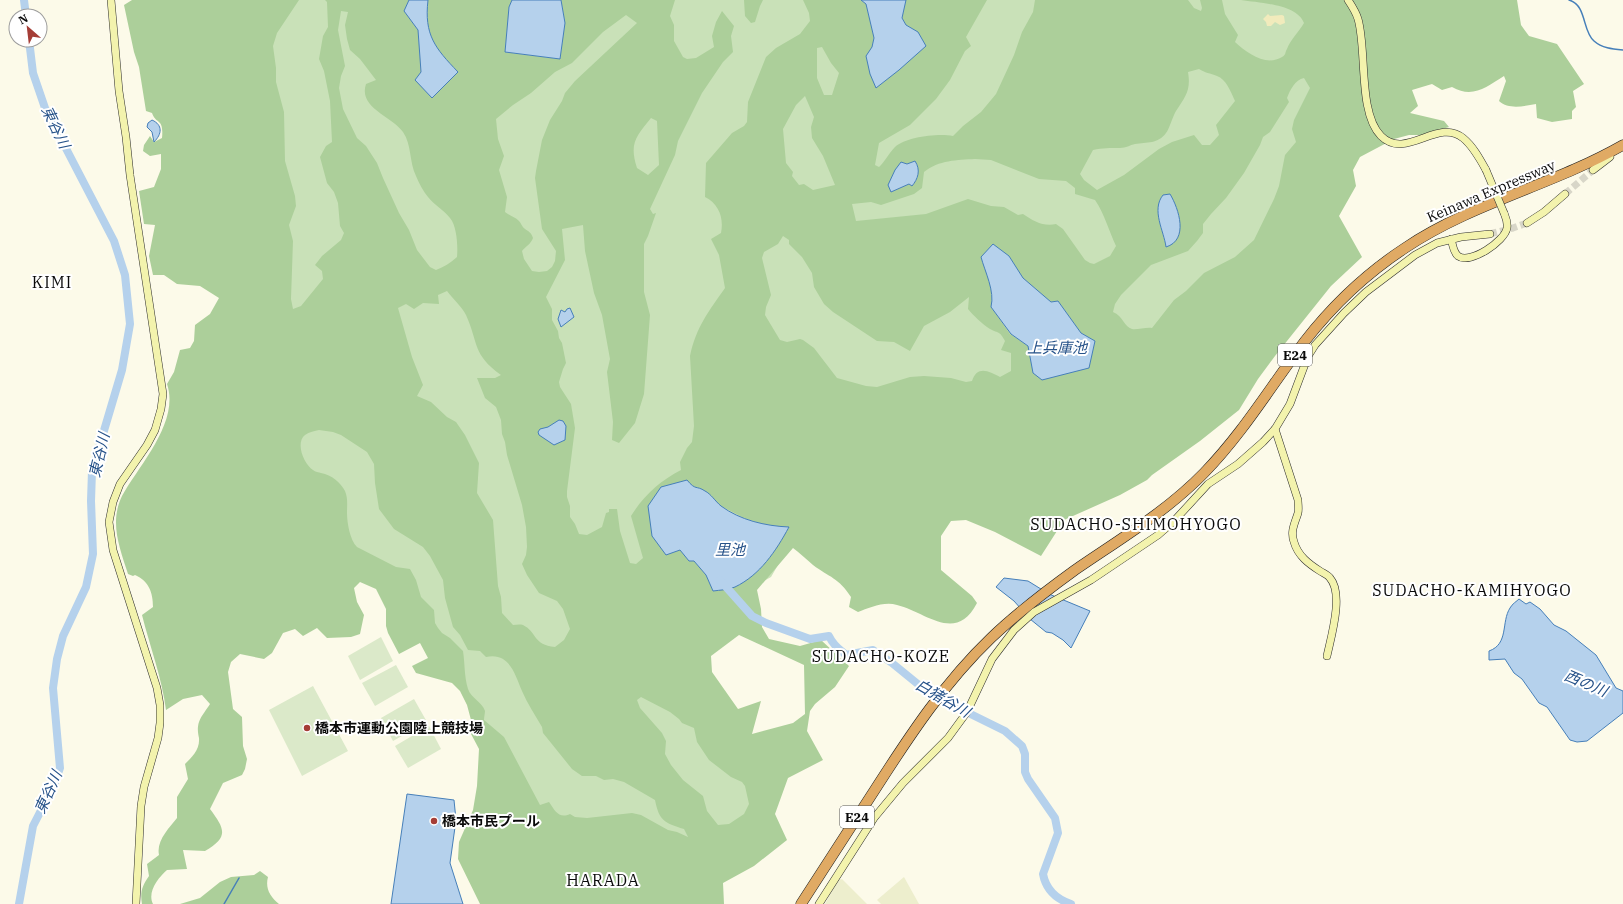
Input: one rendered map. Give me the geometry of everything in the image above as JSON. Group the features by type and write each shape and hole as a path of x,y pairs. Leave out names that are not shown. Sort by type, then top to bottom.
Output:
{"highway":[{"name":"Keinawa Expressway","path":"800,904 914,730 945,688 960,671 989,640 1018,619 1050,588 1151,519 1181,495 1201,476 1232,442 1319,324 1369,275 1404,248 1441,226 1479,208 1574,170 1623,145"}],"street":[{"path":"111,0 119,92 162,394 161,409 155,430 147,445 120,484 113,502 109,522 113,550 157,688 160,705 158,738 144,787 141,806 136,904"},
{"path":"1348,0 1358,18 1368,108 1373,127 1382,137 1396,144 1410,143 1436,134 1452,132 1462,137 1466,141 1474,150 1486,170 1504,213 1508,227 1503,237 1490,248 1473,257 1466,258 1460,257 1455,252 1451,239"},
{"path":"1592,170 1602,161 1623,149"},
{"path":"1527,223 1544,212 1565,194"},
{"path":"819,904 874,818 904,783 948,738 960,722 975,698 992,659 1018,619 1034,612 1044,605 1091,580 1158,535 1174,521 1208,484 1252,452 1275,429 1290,404 1312,351 1322,337 1366,292 1415,255 1437,243 1451,239 1490,234"},
{"path":"1275,429 1298,500 1299,511 1293,527 1292,536 1294,544 1300,555 1308,564 1330,577 1336,588 1337,598 1327,656"}],"green space":[{"path":"132,0 299,0 277,33 273,46 276,82 284,112 285,161 295,196 296,206 289,225 293,241 291,299 293,309 301,306 323,279 322,271 315,265 322,256 341,240 344,233 340,226 338,203 334,192 327,183 320,157 326,146 332,142 330,101 324,71 319,59 323,36 328,27 327,2 325,0 409,0 404,11 418,30 421,73 458,72 443,56 433,40 428,23 428,0 512,0 509,7 505,52 560,59 565,23 561,0 675,0 670,16 674,25 674,41 683,57 687,59 696,58 714,47 712,36 716,22 722,11 734,26 731,36 733,52 723,62 702,93 678,141 675,155 650,209 653,214 656,213 644,244 644,292 650,315 644,394 635,423 619,443 612,440 613,422 607,372 610,359 602,315 594,293 585,251 583,225 562,229 565,260 546,297 552,309 552,320 562,343 566,363 559,382 560,387 571,404 575,428 567,491 570,506 570,517 579,534 587,535 602,527 606,513 609,512 609,509 617,509 620,531 630,563 636,564 643,558 631,516 653,489 681,470 680,462 687,448 692,442 694,426 690,356 699,328 725,288 719,255 711,239 721,233 722,222 714,203 705,197 706,163 732,133 744,126 747,122 748,102 766,57 776,48 800,34 810,21 809,13 803,0 861,0 866,4 874,38 872,47 866,56 876,88 899,70 925,46 918,32 906,25 902,18 906,0 987,0 966,37 971,46 965,51 950,80 936,99 910,125 879,143 875,165 879,167 893,149 900,144 914,138 939,135 953,136 981,112 996,94 1014,55 1022,32 1033,12 1035,0 1188,0 1194,8 1201,11 1202,8 1200,0 1222,0 1225,14 1238,35 1235,42 1251,54 1263,60 1276,60 1284,55 1290,42 1304,23 1294,12 1286,8 1241,0 1517,0 1521,25 1529,36 1557,44 1584,84 1573,91 1576,107 1572,111 1572,119 1552,122 1537,118 1536,104 1507,106 1499,101 1506,81 1504,76 1473,92 1466,92 1452,87 1442,90 1432,84 1412,90 1418,106 1410,113 1444,121 1449,127 1422,135 1409,135 1394,139 1360,157 1353,170 1356,186 1339,216 1362,257 1331,286 1275,356 1258,379 1239,410 1147,480 1120,495 1064,520 1041,556 995,532 966,520 951,521 941,536 941,570 972,596 977,603 969,615 960,622 940,622 892,604 877,606 858,612 849,607 851,597 834,578 813,565 793,548 757,590 761,609 762,627 769,639 800,646 821,640 849,666 835,687 815,704 810,711 807,731 823,760 788,778 775,814 787,840 754,866 723,883 724,904 480,904 458,859 459,842 473,810 477,786 479,749 470,732 471,720 467,705 460,691 452,683 416,673 412,666 428,658 420,643 399,654 388,633 386,626 386,609 376,589 360,582 354,588 357,602 364,615 360,634 351,637 327,638 317,628 303,636 295,629 283,633 272,653 264,659 240,654 231,662 228,672 233,709 242,717 243,746 247,759 242,775 223,783 210,809 221,827 221,837 213,846 205,851 183,850 187,869 167,870 157,881 152,890 151,895 153,904 142,904 142,889 149,876 147,864 159,855 159,845 161,840 177,818 177,797 188,779 185,764 197,750 199,742 199,722 210,704 202,695 183,699 166,710 159,674 142,615 153,607 151,592 144,581 135,575 133,576 128,574 119,545 116,516 122,496 156,443 163,428 168,413 169,398 167,384 174,372 180,350 190,348 194,341 195,325 210,314 219,298 200,286 177,284 164,275 153,275 149,256 155,225 144,224 139,191 154,187 161,169 161,154 150,156 143,151 144,145 150,136 154,142 162,138 162,127 152,113 146,111 139,67 134,52 124,5","holes":["341,11 348,12 345,25 350,50 360,59 376,80 366,84 365,92 367,99 371,106 398,126 403,132 408,142 412,165 421,187 430,200 445,212 454,226 456,231 457,257 444,266 436,270 430,267 417,250 377,163 366,146 357,138 343,109 339,88 341,76 345,66 338,30","626,15 637,23 575,81 565,93 562,101 550,120 542,140 535,178 542,229 556,251 555,261 552,267 547,271 539,272 532,271 524,259 522,251 533,238 530,232 524,228 520,222 505,212 507,197 499,170 504,156 498,139 496,119 531,93 555,72 572,63 603,32","822,47 831,63 839,73 832,95 824,95 817,78 817,48","1199,69 1223,80 1228,86 1235,101 1216,125 1219,135 1210,145 1202,145 1194,135 1172,142 1159,149 1124,175 1097,190 1084,180 1080,174 1093,150 1103,148 1124,148 1135,144 1156,141 1163,137 1187,93 1189,84 1188,72","1304,78 1310,88 1294,120 1292,129 1296,142 1285,155 1279,186 1254,240 1235,257 1204,273 1186,291 1174,300 1152,328 1129,328 1119,316 1113,312 1115,304 1121,295 1151,265 1188,251 1197,241 1203,233 1203,224 1226,198 1244,173 1263,137 1270,132 1289,102 1287,98 1295,83","805,96 814,117 811,127 812,138 823,156 835,185 813,190 804,184 799,185 792,176 793,172 786,163 783,129 796,105","651,118 657,121 659,165 648,175 637,168 634,146 638,136","955,160 991,160 1039,179 1066,181 1075,188 1075,194 1095,200 1104,216 1116,246 1110,256 1094,264 1090,263 1085,260 1063,229 1056,224 1043,224 1023,214 1018,215 1004,207 991,206 968,199 926,214 856,221 852,204 871,202 881,205 914,194 922,188 924,172 936,165","915,161 918,177 912,186 909,184 891,192 907,164","1163,195 1166,247 1158,214 1158,207","783,236 789,240 789,244 802,257 812,273 814,287 824,304 833,312 877,341 894,342 910,351 924,326 950,312 969,297 968,309 984,325 1000,334 1005,341 1001,350 1011,353 1011,371 1000,377 988,371 980,371 974,376 972,381 966,382 951,378 924,376 910,377 877,387 866,386 837,378 814,348 803,340 800,339 787,342 780,340 765,315 766,307 771,295 762,258 764,252 778,244","1009,256 1023,278 1051,302 1058,301 1081,333 1095,341 1033,373 1028,346 1010,334 991,307 991,290","447,291 466,315 478,348 485,361 501,375 495,378 477,378 485,398 496,407 501,420 502,434 507,455 522,505 526,527 527,547 526,555 522,564 527,575 539,593 557,601 563,609 570,629 564,640 555,647 543,644 523,625 513,625 502,613 501,597 498,586 493,520 477,493 479,463 465,435 456,422 447,417 431,402 417,396 423,385 412,357 398,308 406,304 414,309 423,303 439,304 438,295","319,430 333,432 341,435 367,452 374,464 379,509 394,529 423,547 430,556 443,580 445,598 453,627 460,635 468,650 480,651 486,657 494,656 506,661 514,672 526,700 542,727 543,733 572,769 582,776 596,776 604,780 613,779 624,782 655,800 658,812 664,820 672,825 684,829 688,837 668,830 641,815 632,813 587,818 575,817 570,814 563,816 555,811 549,802 540,805 504,737 484,720 484,708 468,689 463,651 438,628 435,623 434,610 421,597 416,580 410,569 396,567 357,547 355,544 348,526 347,499 345,491 332,477 315,471 310,467 302,453 302,439 305,435","693,487 705,491 721,506 744,518 763,524 789,528 743,582 733,587 713,591 706,575 694,561 689,561 680,549","739,635 804,665 805,714 793,723 752,734 761,701 738,709 712,672 711,656","641,697 670,712 682,723 694,728 697,742 709,760 731,777 742,782 745,786 749,804 744,814 729,824 718,825 707,811 703,796 683,780 671,765 665,754 666,741 662,733 640,708 637,700"]},
{"path":"255,0 1309,0 1335,122 1220,303 840,459 771,577 702,616 700,671 768,806 701,855 532,829 470,696 411,632 263,431"},
{"path":"744,0 763,0 755,22 751,23 745,16"},
{"path":"381,637 393,661 360,680 348,656"},
{"path":"396,665 408,687 375,706 362,683"},
{"path":"313,686 348,751 302,776 269,710"},
{"path":"414,699 427,722 393,741 381,718"},
{"path":"429,726 441,749 408,768 395,746"},
{"path":"260,871 268,877 267,885 269,892 279,904 180,904 200,898 220,882 231,877 254,875"},
{"path":"904,877 919,904 881,904 877,900"},
{"path":"842,879 867,904 825,904 838,880"}],"sand":[{"path":"1268,14 1270,16 1284,16 1285,23 1280,25 1275,22 1271,26 1267,26 1263,19"}],"water":[{"path":"409,0 428,0 428,23 433,40 443,56 458,72 432,98 415,80 421,72 418,30 404,11"},
{"path":"512,0 561,0 565,23 560,59 505,52 509,7"},
{"path":"861,0 906,0 902,18 906,25 918,32 926,46 876,88 870,74 866,56 872,47 874,38 866,4"},
{"path":"152,120 160,127 159,136 154,142 152,132 147,127 148,123"},
{"path":"915,161 918,168 918,174 912,186 909,184 891,192 888,185 895,170 901,162 907,164"},
{"path":"1170,194 1179,216 1180,231 1178,238 1166,247 1159,221 1158,207 1163,195"},
{"name":"上兵庫池","path":"993,244 1009,256 1023,278 1051,302 1058,301 1081,333 1095,341 1089,368 1042,380 1033,373 1028,346 1011,334 991,307 991,288 981,257"},
{"path":"570,308 574,317 561,327 558,319 561,310 565,312"},
{"path":"559,420 563,421 566,426 565,440 554,445 539,435 538,432 540,429 548,427"},
{"name":"里池","path":"687,480 694,487 707,492 721,506 736,515 762,524 789,527 779,545 760,569 744,582 735,587 713,591 706,575 694,561 689,561 680,550 666,555 652,536 648,506 661,487"},
{"path":"1004,578 1028,581 1049,594 1090,611 1071,648 1063,640 1052,633 1046,632 1030,619 1014,601 996,587"},
{"name":"西の川","path":"1519,599 1526,604 1530,602 1540,609 1554,625 1566,631 1596,655 1616,688 1623,691 1623,713 1587,741 1577,742 1570,740 1547,707 1539,703 1522,679 1514,673 1505,659 1489,660 1489,651 1495,648 1502,638 1507,614 1513,604"},
{"path":"407,794 454,800 456,820 450,863 463,904 391,904"}],"waterway":[{"name":"東谷川","path":"24,0 25,8"},
{"path":"1569,0 1579,7 1590,37 1594,41 1604,47 1623,50"},
{"name":"東谷川","path":"19,904 33,826 54,785 60,768 53,688 57,659 63,636 86,587 93,554 91,501 92,471 122,370 130,324 125,275 114,241 45,108 33,73 30,48"},
{"name":"白猪谷川","path":"720,580 752,616 766,623 810,639 829,636 834,644 846,655 873,650 892,663 930,694 1005,731 1022,746 1025,754 1025,772 1028,779 1055,818 1058,833 1043,874 1044,880 1056,897 1071,904"},
{"path":"224,904 239,878"}],"tunnel":[{"path":"1565,194 1593,170"},
{"path":"1490,234 1527,223"}],"place":[{"name":"橋本市運動公園陸上競技場","path":"307,728"},
{"name":"橋本市民プール","path":"434,821"}],"district":[{"name":"KIMI","path":"52,282"},
{"name":"SUDACHO-SHIMOHYOGO","path":"1136,524"},
{"name":"SUDACHO-KAMIHYOGO","path":"1472,590"},
{"name":"SUDACHO-KOZE","path":"881,656"},
{"name":"HARADA","path":"603,880"}]}
